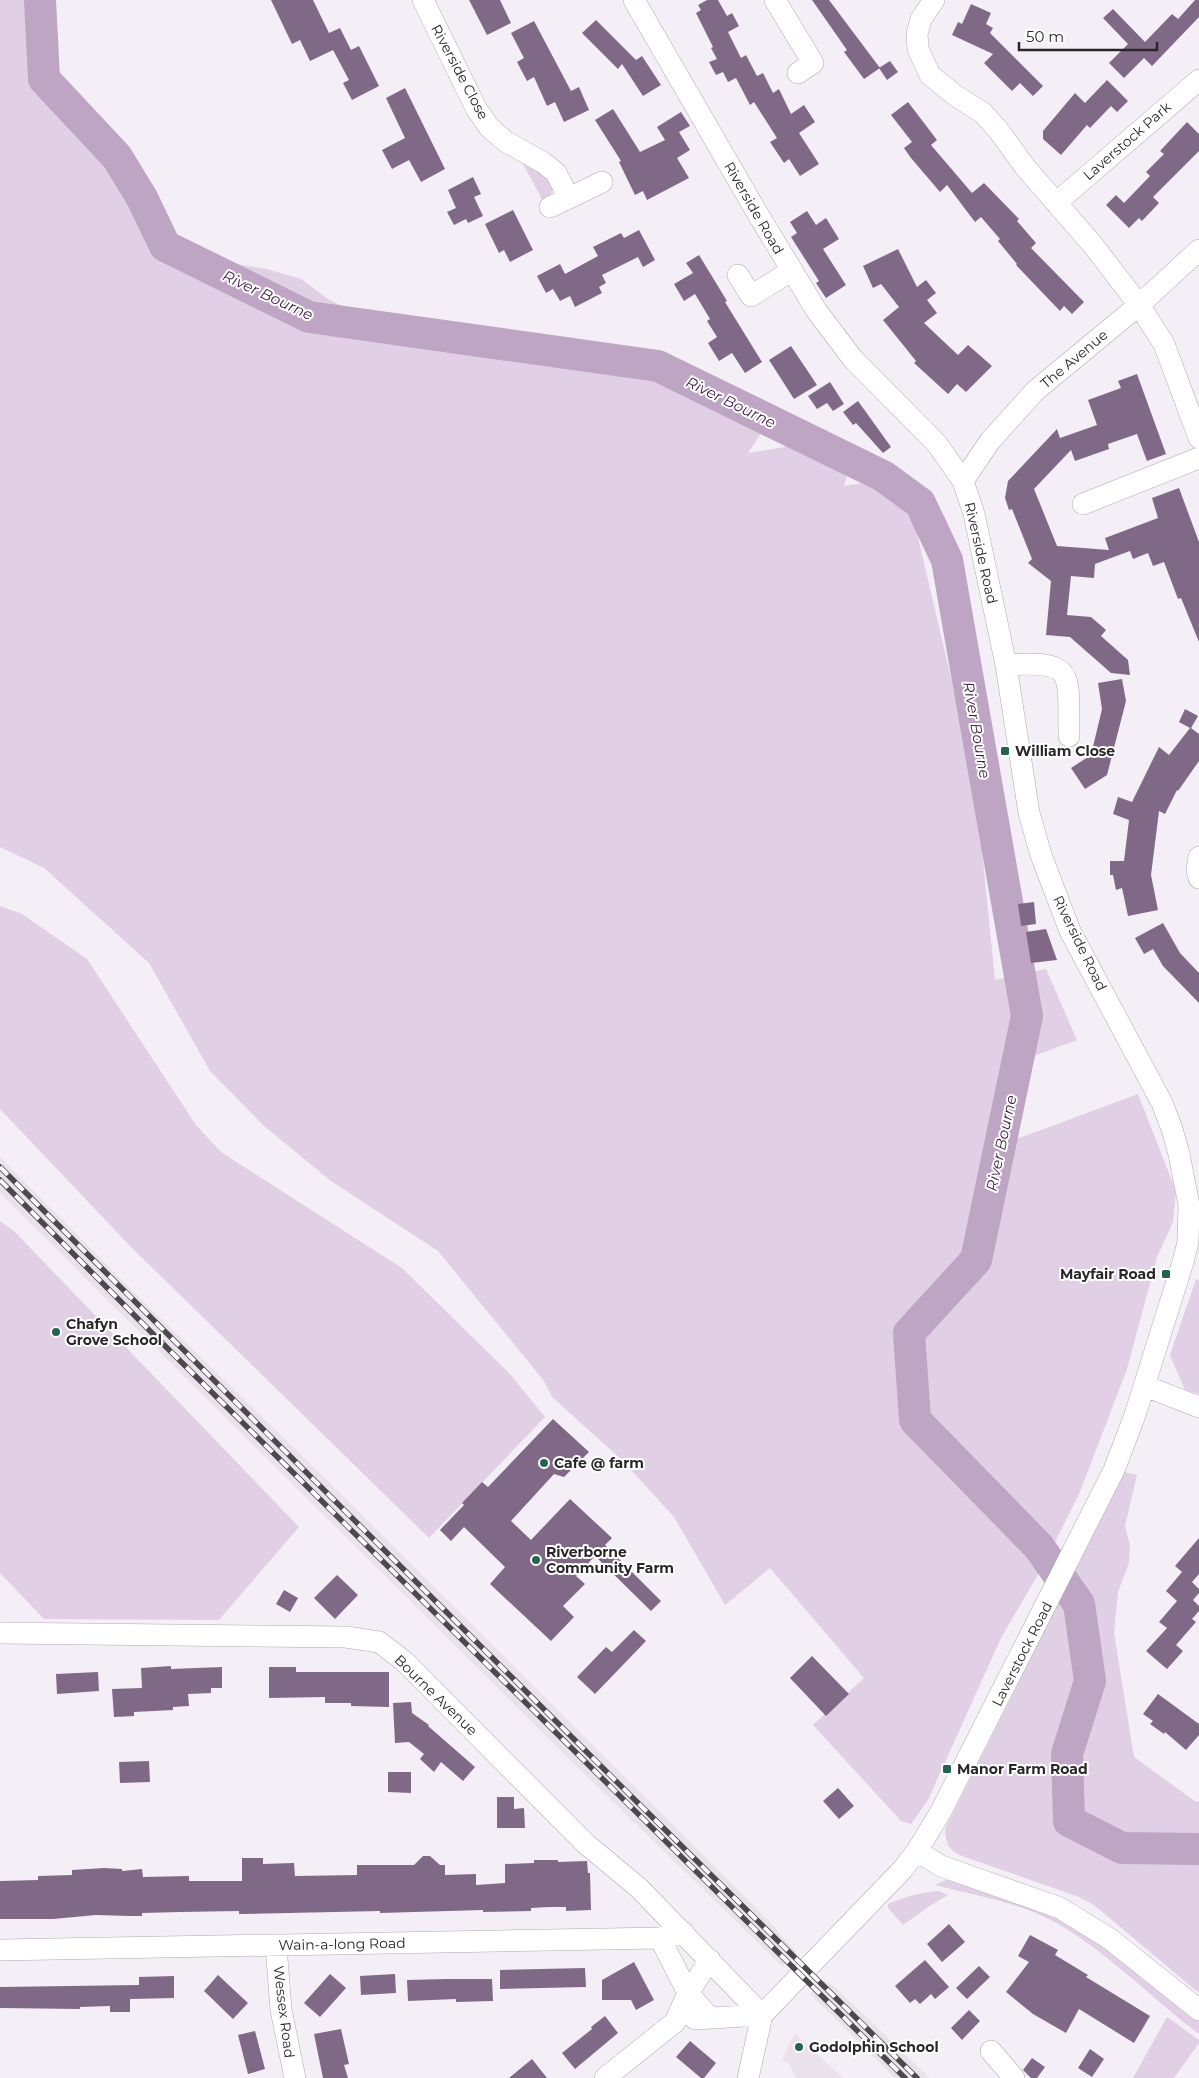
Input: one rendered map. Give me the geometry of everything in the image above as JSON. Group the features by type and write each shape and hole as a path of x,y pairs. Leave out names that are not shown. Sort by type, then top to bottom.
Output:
{"street":[{"name":"Riverside Close","path":"423,0 476,108 489,127 505,141 544,162 556,173 569,198"},
{"name":"Riverside Road","path":"634,0 791,271 839,343 874,381 938,444 963,481 974,514 1006,665 1030,813 1041,856 1070,931 1162,1103 1192,1173"},
{"path":"776,0 812,63"},
{"path":"934,0 922,19 917,34 918,49 922,62 930,75 956,96 983,113 999,131 1024,167 1092,244 1138,304 1164,344 1199,438"},
{"name":"Laverstock Park","path":"1056,203 1199,80"},
{"path":"550,207 602,182"},
{"name":"The Avenue","path":"963,481 990,442 1035,391 1199,250"},
{"path":"738,275 756,304 791,271"},
{"path":"1083,504 1199,458"},
{"path":"1006,665 1047,664 1057,668 1064,674 1068,683 1069,736"},
{"path":"1199,857 1197,870 1199,878"},
{"name":"Laverstock Road","path":"762,2015 882,1891 917,1851 940,1814 1055,1590 1114,1470 1144,1386 1188,1242 1192,1173"},
{"path":"1144,1386 1199,1407"},
{"name":"Bourne Avenue","path":"0,1633 346,1637 379,1642 404,1661 586,1844 639,1888 762,2015"},
{"path":"917,1851 941,1866 1060,1908 1110,1940 1199,2010"},
{"name":"Wain-a-long Road","path":"0,1950 660,1938 683,1932"},
{"path":"660,1938 688,1993 709,2017"},
{"name":"Wessex Road","path":"276,1945 281,2010 295,2078"},
{"path":"605,2078 675,2022 688,1993 710,1960"},
{"path":"675,2022 709,2017 762,2015 748,2078"},
{"path":"991,2051 1014,2078"}],"shaded area":[{"path":"0,0 49,0 56,76 123,153 173,240 222,262 267,269 301,279 328,299 362,316 355,335 653,381 762,432 748,453 791,446 849,469 844,486 875,481 902,506 916,529 975,780 995,980 1046,969 1077,1040 1031,1057 1014,1140 1138,1094 1176,1191 1173,1222 1157,1257 1127,1369 1080,1492 1043,1566 1001,1638 928,1800 911,1824 901,1821 813,1725 864,1678 770,1568 725,1605 674,1517 623,1461 552,1397 544,1381 438,1251 331,1181 264,1126 210,1071 149,963 44,868 0,847"},
{"path":"522,162 542,170 554,186 549,199 544,203"},
{"path":"0,906 22,914 87,959 196,1125 221,1152 402,1268 510,1374 545,1417 429,1538 131,1247 0,1109"},
{"path":"0,1157 769,1921 797,1953 783,1967 575,1765 0,1193"},
{"name":"Chafyn Grove School","path":"0,1221 13,1230 299,1527 219,1620 44,1619 0,1573"},
{"path":"1196,1279 1199,1281 1199,1394 1185,1390 1170,1355"},
{"path":"1124,1472 1137,1475 1125,1526 1130,1545 1129,1563 1118,1592 1114,1633 1134,1757 1196,1802 1199,1801 1199,1993 1094,1905 1079,1897 962,1856 951,1849 945,1834 945,1829"},
{"path":"948,1879 1028,1901 1090,1934 1199,2022 1199,2034 1121,1969 1080,1938 1059,1925 1038,1914 1013,1905 935,1885"},
{"path":"939,1891 948,1895 903,1925 888,1908 888,1904 901,1899"},
{"path":"824,1980 835,1987 930,2078 895,2078 810,1994"},
{"path":"1167,2017 1199,2040 1199,2043 1174,2078 1133,2078"},
{"name":"Godolphin School","path":"795,2033 843,2078 796,2078 789,2064 782,2060"}],"building":[{"path":"271,0 313,0 329,33 340,28 351,50 359,46 379,86 352,100 343,83 349,80 333,50 310,61 300,40 292,44"},
{"path":"469,0 500,0 511,23 487,35"},
{"path":"707,0 718,0 727,16 732,13 739,26 728,32 741,58 746,55 757,76 763,73 773,93 779,89 791,114 804,105 815,122 799,133 819,164 800,176 789,159 784,163 770,142 777,138 754,102 750,105 736,78 728,82 723,72 716,75 709,62 717,59 696,13 701,10 698,5"},
{"path":"812,0 829,0 880,68 864,79 844,52 847,50"},
{"path":"1195,0 1199,0 1199,17 1152,66 1144,58 1124,78 1109,63 1128,44 1103,18 1113,9 1145,42 1172,14 1178,19"},
{"path":"971,4 991,13 986,24 993,28 990,33 1043,86 1033,96 1020,83 1012,91 984,63 993,54 952,35 958,22 962,24"},
{"path":"596,20 636,60 642,56 661,85 643,96 622,64 618,69 582,33"},
{"path":"534,21 571,91 579,87 589,110 564,122 555,102 547,106 534,77 527,81 517,62 524,58 511,33"},
{"path":"890,61 898,72 887,80 879,68"},
{"path":"1107,80 1128,101 1117,112 1111,106 1090,128 1087,125 1061,155 1043,139 1043,131 1075,93 1085,103"},
{"path":"405,88 445,169 421,182 409,160 392,169 382,150 405,138 386,98"},
{"path":"908,102 937,140 931,145 972,193 984,183 1019,219 1017,221 1036,243 1031,248 1084,302 1072,314 1064,306 1060,311 1016,265 998,241 1000,239 981,217 975,222 947,185 940,192 911,158 904,148 912,142 891,115"},
{"path":"613,109 640,152 665,140 657,127 681,112 690,126 679,132 690,150 677,158 689,178 647,200 643,191 635,195 619,162 621,161 595,120"},
{"path":"1187,122 1199,134 1199,151 1153,197 1159,203 1142,221 1139,218 1129,228 1106,205 1116,195 1124,203 1150,176 1146,172 1164,154 1160,151"},
{"path":"473,177 481,194 474,197 483,216 468,223 466,219 454,225 447,212 456,208 448,190"},
{"path":"513,210 533,250 510,262 504,250 499,253 485,224"},
{"path":"807,211 816,225 826,218 839,239 823,249 846,285 826,298 816,283 819,281 791,237 797,233 790,222"},
{"path":"639,230 655,260 643,267 638,257 602,275 606,283 599,287 602,293 575,307 570,296 560,301 553,289 546,293 537,276 560,264 565,274 598,256 593,247 621,233 624,238"},
{"path":"898,249 917,287 926,280 936,293 927,300 937,313 924,323 958,355 968,345 992,366 966,392 957,384 948,394 914,363 916,361 883,320 899,307 881,284 873,288 863,266"},
{"path":"699,255 762,362 745,373 732,353 719,361 708,343 717,337 707,321 710,319 695,294 684,301 674,284 693,273 686,263"},
{"path":"791,346 817,385 794,399 769,360"},
{"path":"1137,374 1166,454 1147,461 1137,434 1108,444 1109,449 1075,461 1071,450 1034,489 1057,546 1109,550 1105,538 1158,518 1152,498 1179,488 1199,542 1199,642 1181,598 1178,599 1164,562 1153,566 1148,553 1133,559 1130,551 1095,564 1094,578 1071,576 1067,615 1091,617 1106,630 1101,636 1128,660 1130,675 1111,673 1070,637 1046,635 1051,581 1028,563 1032,559 1012,509 1009,510 1005,498 1008,481 1057,429 1060,438 1097,425 1088,400 1121,388 1118,381"},
{"path":"830,382 844,404 833,411 827,403 817,409 808,396"},
{"path":"858,401 891,447 883,453 856,423 853,425 843,412"},
{"path":"1122,679 1126,701 1107,775 1085,789 1071,768 1091,755 1102,709 1098,683"},
{"path":"1185,709 1198,716 1191,728 1199,734 1199,761 1177,790 1165,814 1159,811 1151,875 1158,910 1128,916 1122,888 1116,890 1113,875 1110,875 1110,861 1124,861 1129,820 1113,814 1118,797 1132,802 1159,747 1169,755 1190,728 1179,722"},
{"path":"1034,902 1036,924 1021,926 1018,904"},
{"path":"1163,923 1180,953 1199,973 1199,1003 1163,966 1153,949 1144,954 1135,938"},
{"path":"1046,929 1057,960 1031,963 1026,932"},
{"path":"553,1419 589,1452 564,1477 554,1474 511,1521 531,1540 570,1499 612,1538 605,1545 661,1601 651,1611 595,1556 576,1576 585,1584 563,1606 574,1617 551,1641 490,1584 505,1567 464,1527 451,1541 440,1530 464,1505 462,1503 482,1482 488,1487"},
{"path":"1199,1538 1199,1574 1192,1582 1199,1589 1199,1593 1193,1600 1199,1606 1199,1611 1192,1619 1196,1622 1176,1645 1183,1651 1167,1669 1146,1651 1167,1628 1159,1622 1177,1601 1166,1591 1182,1572 1175,1566"},
{"path":"337,1575 358,1595 335,1619 314,1598"},
{"path":"284,1590 298,1598 290,1612 276,1604"},
{"path":"634,1630 646,1641 595,1694 577,1677 606,1647 612,1652"},
{"path":"812,1656 849,1694 826,1716 790,1678"},
{"path":"171,1666 171,1669 222,1667 222,1688 211,1688 211,1693 188,1694 189,1706 173,1707 173,1710 134,1712 134,1716 114,1717 112,1689 142,1688 141,1668"},
{"path":"269,1667 296,1667 296,1672 389,1672 389,1707 351,1706 351,1703 325,1703 325,1697 269,1698"},
{"path":"98,1672 99,1691 57,1694 56,1674"},
{"path":"1158,1694 1199,1724 1199,1735 1186,1750 1165,1732 1164,1734 1150,1724 1153,1721 1143,1714"},
{"path":"411,1702 412,1713 429,1725 475,1767 463,1781 441,1762 434,1772 420,1759 424,1754 409,1742 395,1743 393,1703"},
{"path":"149,1761 150,1782 120,1783 119,1762"},
{"path":"388,1772 411,1772 411,1793 388,1792"},
{"path":"838,1788 854,1806 839,1819 823,1801"},
{"path":"497,1797 514,1797 514,1809 524,1808 525,1828 497,1828"},
{"path":"423,1856 430,1856 440,1865 445,1865 445,1875 476,1874 476,1885 505,1883 505,1864 534,1863 534,1860 558,1860 558,1862 587,1861 588,1873 590,1873 591,1910 566,1911 566,1907 549,1907 531,1908 531,1911 483,1912 483,1910 239,1914 239,1911 142,1913 142,1916 96,1915 53,1919 0,1919 0,1881 38,1880 38,1876 72,1875 72,1870 104,1868 122,1869 122,1871 142,1869 143,1877 189,1876 189,1881 242,1881 242,1858 263,1858 263,1864 294,1863 295,1876 357,1875 357,1865 414,1865"},
{"path":"949,1924 965,1942 942,1962 927,1944"},
{"path":"1030,1935 1058,1950 1055,1955 1088,1975 1086,1977 1150,2016 1134,2043 1079,2009 1066,2033 1033,2014 1006,1992 1029,1962 1018,1956"},
{"path":"925,1960 949,1987 935,1999 931,1994 920,2004 915,1999 910,2003 895,1986"},
{"path":"634,1962 654,2000 636,2010 631,2000 602,2000 602,1980"},
{"path":"979,1966 990,1977 967,1999 956,1988"},
{"path":"585,1968 586,1987 500,1989 500,1970"},
{"path":"330,1974 346,1988 320,2017 304,2003"},
{"path":"395,1974 396,1993 361,1995 360,1976"},
{"path":"218,1975 248,2003 233,2019 204,1991"},
{"path":"174,1976 174,1998 130,1999 130,2012 110,2012 110,2006 80,2007 80,2009 0,2008 0,1987 139,1985 139,1977"},
{"path":"492,1979 493,2001 456,2002 456,1999 408,2001 407,1980"},
{"path":"969,2010 980,2021 962,2040 951,2028"},
{"path":"605,2016 618,2033 575,2069 562,2053"},
{"path":"341,2029 349,2064 344,2065 348,2078 323,2078 314,2034"},
{"path":"255,2031 265,2069 248,2074 238,2035"},
{"path":"690,2041 716,2063 704,2078 701,2078 676,2057"},
{"path":"1090,2049 1104,2059 1092,2077 1078,2068"},
{"path":"1032,2058 1045,2067 1037,2078 1031,2078 1023,2070"},
{"path":"532,2059 547,2078 509,2078"}],"waterway":[{"name":"River Bourne","path":"40,0 44,79 117,157 142,198 165,246 309,317 658,366 883,476 920,503 947,560 1027,1016 976,1260 909,1333 915,1420 1039,1547 1079,1604 1090,1681 1067,1754 1069,1821 1122,1848 1199,1849"}],"railway":[{"path":"0,1167 636,1801 917,2078"},
{"path":"0,1180 155,1336 905,2078"}],"place":[{"name":"William Close","path":"1005,751"},
{"name":"Mayfair Road","path":"1166,1274"},
{"name":"Chafyn Grove School","path":"56,1332"},
{"name":"Cafe @ farm","path":"544,1463"},
{"name":"Riverborne Community Farm","path":"536,1560"},
{"name":"Manor Farm Road","path":"947,1769"},
{"name":"Godolphin School","path":"799,2047"}]}
